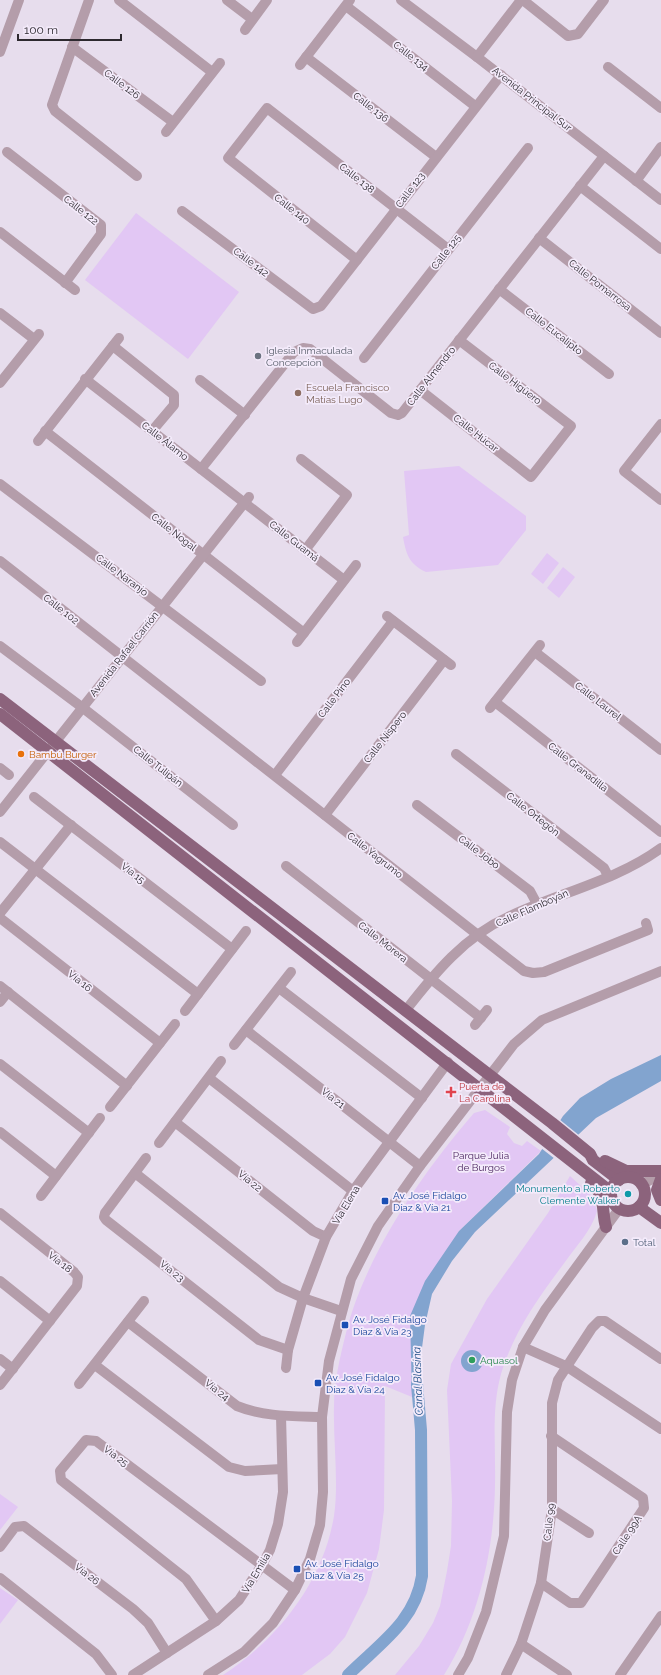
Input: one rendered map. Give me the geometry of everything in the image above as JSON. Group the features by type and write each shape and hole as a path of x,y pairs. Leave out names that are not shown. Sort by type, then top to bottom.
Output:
{"main road":[{"path":"0,699 52,747 479,1088 559,1150 564,1160 611,1192"},
{"path":"0,714 52,747 406,1010 587,1151 626,1171 661,1172"},
{"path":"587,1151 592,1160 619,1180"},
{"path":"572,1164 600,1193 603,1201 603,1218 606,1227"},
{"path":"642,1196 630,1211 619,1209 612,1201 611,1192 613,1186 619,1180 631,1178 661,1223"},
{"path":"661,1179 657,1190 661,1200"},
{"path":"642,1196 661,1207"}],"street":[{"path":"0,52 20,0"},
{"path":"89,0 52,105 55,111 137,176"},
{"path":"119,0 212,72"},
{"path":"227,0 252,20"},
{"path":"245,30 267,0"},
{"name":"Avenida Principal Sur","path":"401,0 477,56 661,200"},
{"path":"477,56 522,0 568,36 578,34 604,0"},
{"name":"Calle 136","path":"348,3 303,61 436,157"},
{"name":"Calle 134","path":"348,3 475,106"},
{"name":"Calle 126","path":"72,47 173,122"},
{"path":"166,132 220,63"},
{"path":"608,67 661,108"},
{"name":"Calle 123","path":"321,306 475,106 501,75"},
{"name":"Calle 138","path":"228,158 267,108 448,249"},
{"path":"636,181 661,147"},
{"name":"Calle 125","path":"364,358 528,148"},
{"name":"Calle 122","path":"7,152 101,225 101,234 65,283"},
{"name":"Calle Almendro","path":"201,469 294,352 303,348 310,349 391,413 398,415 402,413 604,156"},
{"name":"Calle 140","path":"228,158 357,260"},
{"path":"580,186 661,249"},
{"name":"Calle 142","path":"182,211 313,309 321,306"},
{"path":"0,232 75,290"},
{"name":"Calle Pomarrosa","path":"539,238 661,333"},
{"name":"Calle Eucalipto","path":"499,289 609,374"},
{"path":"0,313 37,336 0,383"},
{"name":"Calle Higüero","path":"459,340 570,426 532,476"},
{"path":"38,441 85,379 116,342 174,395 174,405 152,431"},
{"name":"Calle Álamo","path":"85,379 201,469 247,500"},
{"path":"200,380 245,415"},
{"name":"Calle Húcar","path":"420,390 532,476"},
{"path":"661,424 624,471 661,500"},
{"name":"Calle Nogal","path":"46,431 304,633"},
{"path":"301,459 347,494 306,549"},
{"name":"Calle Naranjo","path":"0,484 261,681"},
{"name":"Avenida Rafael Carrión","path":"0,812 83,708 162,605 247,500"},
{"name":"Calle Guamá","path":"247,500 344,580"},
{"name":"Calle 102","path":"0,561 122,656"},
{"path":"297,642 356,565"},
{"name":"Calle Pino","path":"275,775 390,618 448,663"},
{"name":"Calle Tulipán","path":"0,646 83,708 232,825"},
{"name":"Calle Granadilla","path":"537,648 493,705 661,832"},
{"name":"Calle Laurel","path":"537,648 661,750"},
{"name":"Calle Yagrumo","path":"122,656 524,971 533,973 544,972 647,927"},
{"name":"Calle Níspero","path":"325,815 448,663"},
{"name":"Calle Ortegón","path":"456,754 604,868 608,876"},
{"path":"0,768 9,775"},
{"name":"Vía 15","path":"34,796 232,949"},
{"name":"Calle Jobo","path":"417,805 530,890 537,904"},
{"path":"0,913 71,825"},
{"path":"0,842 198,994"},
{"name":"Calle Flamboyán","path":"406,1010 430,979 457,952 477,935 507,917 608,876 661,848"},
{"name":"Calle Morera","path":"286,866 481,1017"},
{"name":"Vía 16","path":"0,918 160,1043"},
{"path":"185,1011 246,932"},
{"path":"208,1675 244,1652 273,1623 295,1590 310,1559 320,1525 323,1492 322,1417 328,1361 341,1311 352,1279 369,1242 391,1206 479,1088 514,1044 542,1020 661,971"},
{"path":"234,1045 291,972"},
{"path":"279,988 422,1098"},
{"path":"0,1002 4,989 127,1086"},
{"path":"110,1107 175,1024"},
{"name":"Vía 21","path":"246,1030 420,1166"},
{"path":"159,1143 221,1061"},
{"name":"Vía Elena","path":"286,1368 288,1350 303,1298 326,1237 353,1191 448,1062"},
{"path":"0,1064 89,1133"},
{"path":"209,1078 353,1191"},
{"path":"41,1196 100,1118"},
{"name":"Vía 22","path":"175,1122 313,1232 326,1237"},
{"path":"0,1132 56,1176"},
{"name":"Vía 23","path":"146,1158 105,1213 104,1217 106,1220 260,1340 288,1350"},
{"path":"642,1196 661,1172"},
{"path":"135,1173 279,1287 303,1298 341,1311"},
{"path":"458,1675 468,1658 486,1612 504,1536 507,1412 512,1380 523,1347 544,1310 619,1209"},
{"name":"Vía 18","path":"0,1214 74,1272 78,1277 77,1286 0,1385"},
{"path":"0,1281 50,1321"},
{"path":"79,1384 144,1301"},
{"name":"Calle 99","path":"506,1675 521,1644 541,1583 552,1509 552,1403 558,1380 566,1366 598,1321 605,1321 612,1325 661,1359"},
{"name":"Vía 24","path":"128,1322 237,1406 252,1412 282,1416 322,1417"},
{"path":"523,1347 566,1366 661,1429"},
{"path":"0,1359 12,1369"},
{"path":"95,1365 229,1467 245,1471 282,1469"},
{"name":"Vía Emilia","path":"133,1675 216,1621 240,1600 262,1566 270,1550 278,1524 283,1492 282,1416"},
{"name":"Calle 99A","path":"541,1583 570,1603 581,1603 644,1508 643,1498 551,1436"},
{"name":"Vía 25","path":"216,1621 186,1579 61,1480 60,1471 86,1440 96,1441 295,1590"},
{"path":"552,1509 590,1533"},
{"name":"Vía 26","path":"0,1547 15,1527 24,1526 133,1609 148,1623 167,1653"},
{"path":"0,1578 96,1654 112,1675"},
{"path":"620,1675 661,1616"},
{"path":"521,1644 567,1675"}],"green space":[{"path":"136,213 239,292 188,359 85,280"},
{"path":"459,466 526,516 526,530 498,565 426,572 412,562 409,558 404,543 403,537 409,535 404,471"},
{"path":"547,553 559,563 543,584 531,574"},
{"path":"563,567 575,577 559,598 547,588"},
{"name":"Parque Julia de Burgos","path":"485,1110 510,1127 507,1134 514,1143 522,1146 527,1141 541,1151 459,1231 411,1337 412,1397 385,1386 384,1510 379,1549 367,1593 345,1637 330,1654 302,1675 223,1675 243,1661 279,1626 295,1607 309,1586 320,1564 334,1516 336,1475 334,1397 336,1379 346,1333 355,1304 381,1245 416,1189 454,1137 474,1113"},
{"path":"570,1176 593,1197 597,1211 588,1231 528,1315 506,1358 501,1374 495,1415 495,1485 492,1535 482,1584 467,1631 444,1675 395,1675 419,1646 433,1623 440,1606 447,1571 451,1546 452,1501 447,1390 451,1364 487,1299 548,1213"},
{"path":"0,1494 18,1507 0,1530"},
{"path":"0,1588 18,1600 0,1624"}],"water":[{"path":"661,1055 661,1081 596,1118 475,1232 452,1261 432,1294 425,1325 420,1363 423,1404 412,1397 410,1316 425,1281 459,1231 539,1154 563,1116 580,1098 611,1079"},
{"name":"Aquasol","path":"472,1350 480,1353 483,1361 480,1369 472,1372 464,1369 461,1361 464,1353"}],"pier":[{"path":"559,1119 580,1136 555,1159 541,1148"}],"waterway":[{"name":"Canal Blasina","path":"348,1675 383,1642 404,1619 412,1607 422,1576 421,1430 417,1384"}],"place":[{"name":"Iglesia Inmaculada Concepción","path":"258,356"},
{"name":"Escuela Francisco Matías Lugo","path":"298,393"},
{"name":"Bambú Burger","path":"21,754"},
{"name":"Puerta de La Carolina","path":"451,1092"},
{"name":"Monumento a Roberto Clemente Walker","path":"628,1194"},
{"name":"Av. José Fidalgo Díaz & Vía 21","path":"385,1201"},
{"name":"Total","path":"625,1242"},
{"name":"Av. José Fidalgo Díaz & Vía 23","path":"345,1325"},
{"name":"Aquasol","path":"472,1360"},
{"name":"Av. José Fidalgo Díaz & Vía 24","path":"318,1383"},
{"name":"Av. José Fidalgo Díaz & Vía 25","path":"297,1569"}]}
